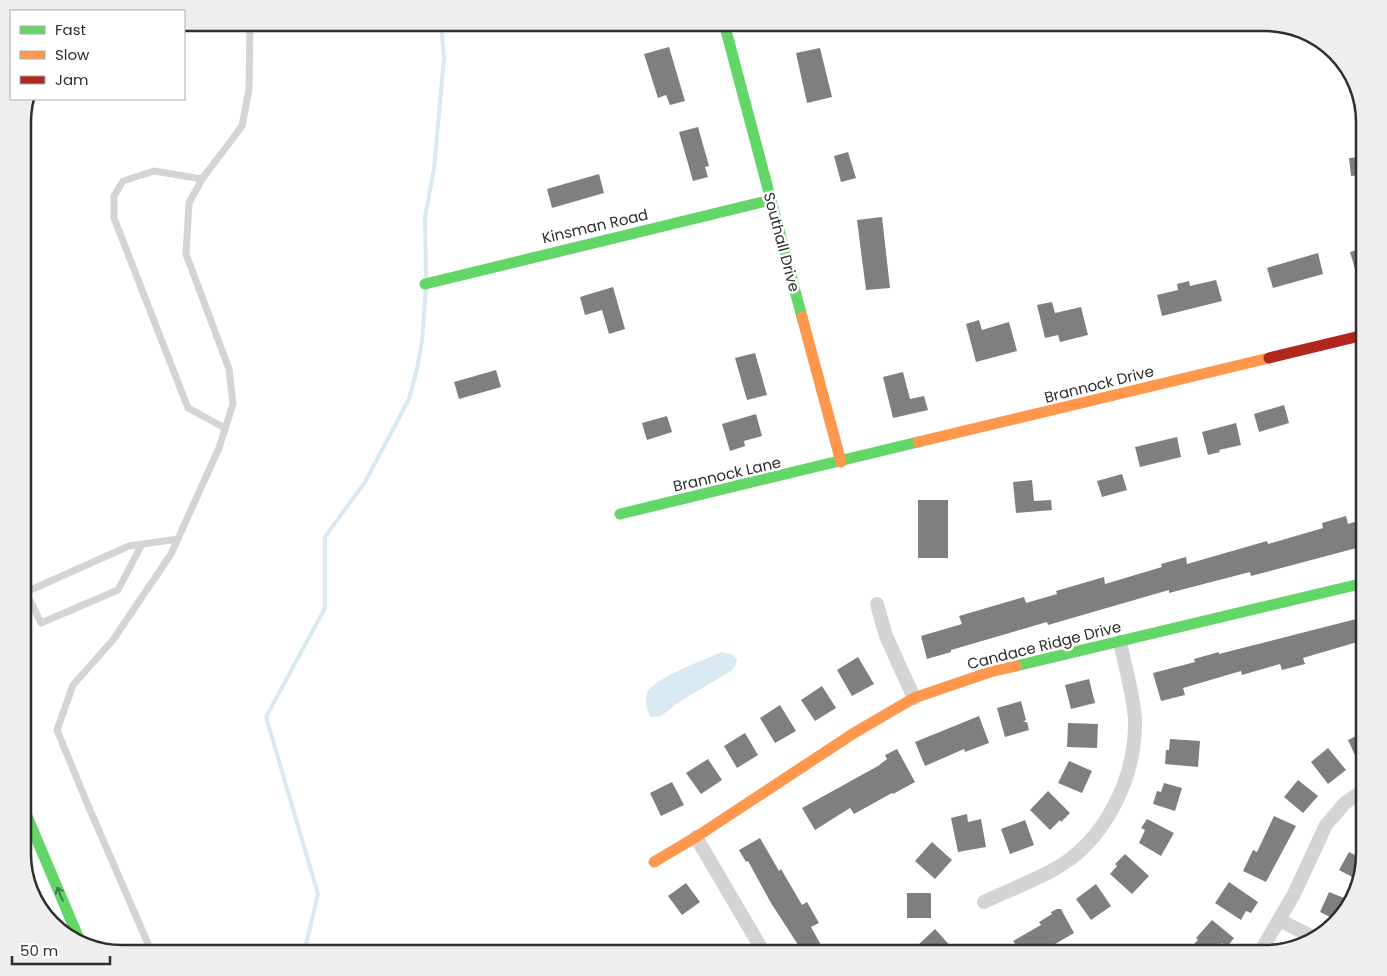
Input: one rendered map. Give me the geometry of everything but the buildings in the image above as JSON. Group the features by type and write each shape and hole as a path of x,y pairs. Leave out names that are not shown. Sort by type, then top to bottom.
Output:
{"main road":[{"name":"Southall Drive","path":"726,31 840,462"},
{"name":"Kinsman Road","path":"425,284 771,200"},
{"name":"Brannock Drive","path":"840,462 1356,337"},
{"name":"Brannock Lane","path":"620,514 840,462"},
{"name":"Candace Ridge Drive","path":"654,862 696,837 854,733 914,698 990,672 1356,585"},
{"path":"31,826 76,932"}],"street":[{"path":"877,604 886,636 914,698"},
{"path":"984,902 1054,870 1074,856 1092,839 1118,798 1132,760 1135,720 1120,642"},
{"path":"1264,945 1294,894 1326,826 1345,803 1356,795"},
{"path":"696,837 759,945"},
{"path":"1279,920 1307,934"}],"lane":[{"path":"148,945 86,803 57,730 73,685 113,640 171,554 219,448 234,404 229,368 186,254 189,203 202,179 242,126 249,89 250,31"},
{"path":"202,179 154,171 123,180 114,196 114,218 188,408 225,428"},
{"path":"31,587 129,546 178,539"},
{"path":"31,602 41,624 118,590 142,544"}],"shaded area":[{"path":"722,652 733,655 737,660 735,667 731,671 682,700 661,716 651,717 647,708 646,697 648,691 654,685 682,669"}],"waterway":[{"path":"426,279 425,217 434,169 444,58 442,31"},
{"path":"306,945 318,894 266,717 325,608 325,537 365,482 409,399 422,341 426,288"}],"traffic: fast":[{"path":"726,31 802,317"},
{"path":"425,284 771,200"},
{"path":"620,514 918,442"},
{"path":"1016,666 1356,585"},
{"path":"31,826 76,932"}],"traffic: slow":[{"path":"802,317 841,462"},
{"path":"918,442 1269,358"},
{"path":"654,862 696,837 854,733 914,698 990,672 1016,666"}],"traffic: jam":[{"path":"1269,358 1356,337"}]}
